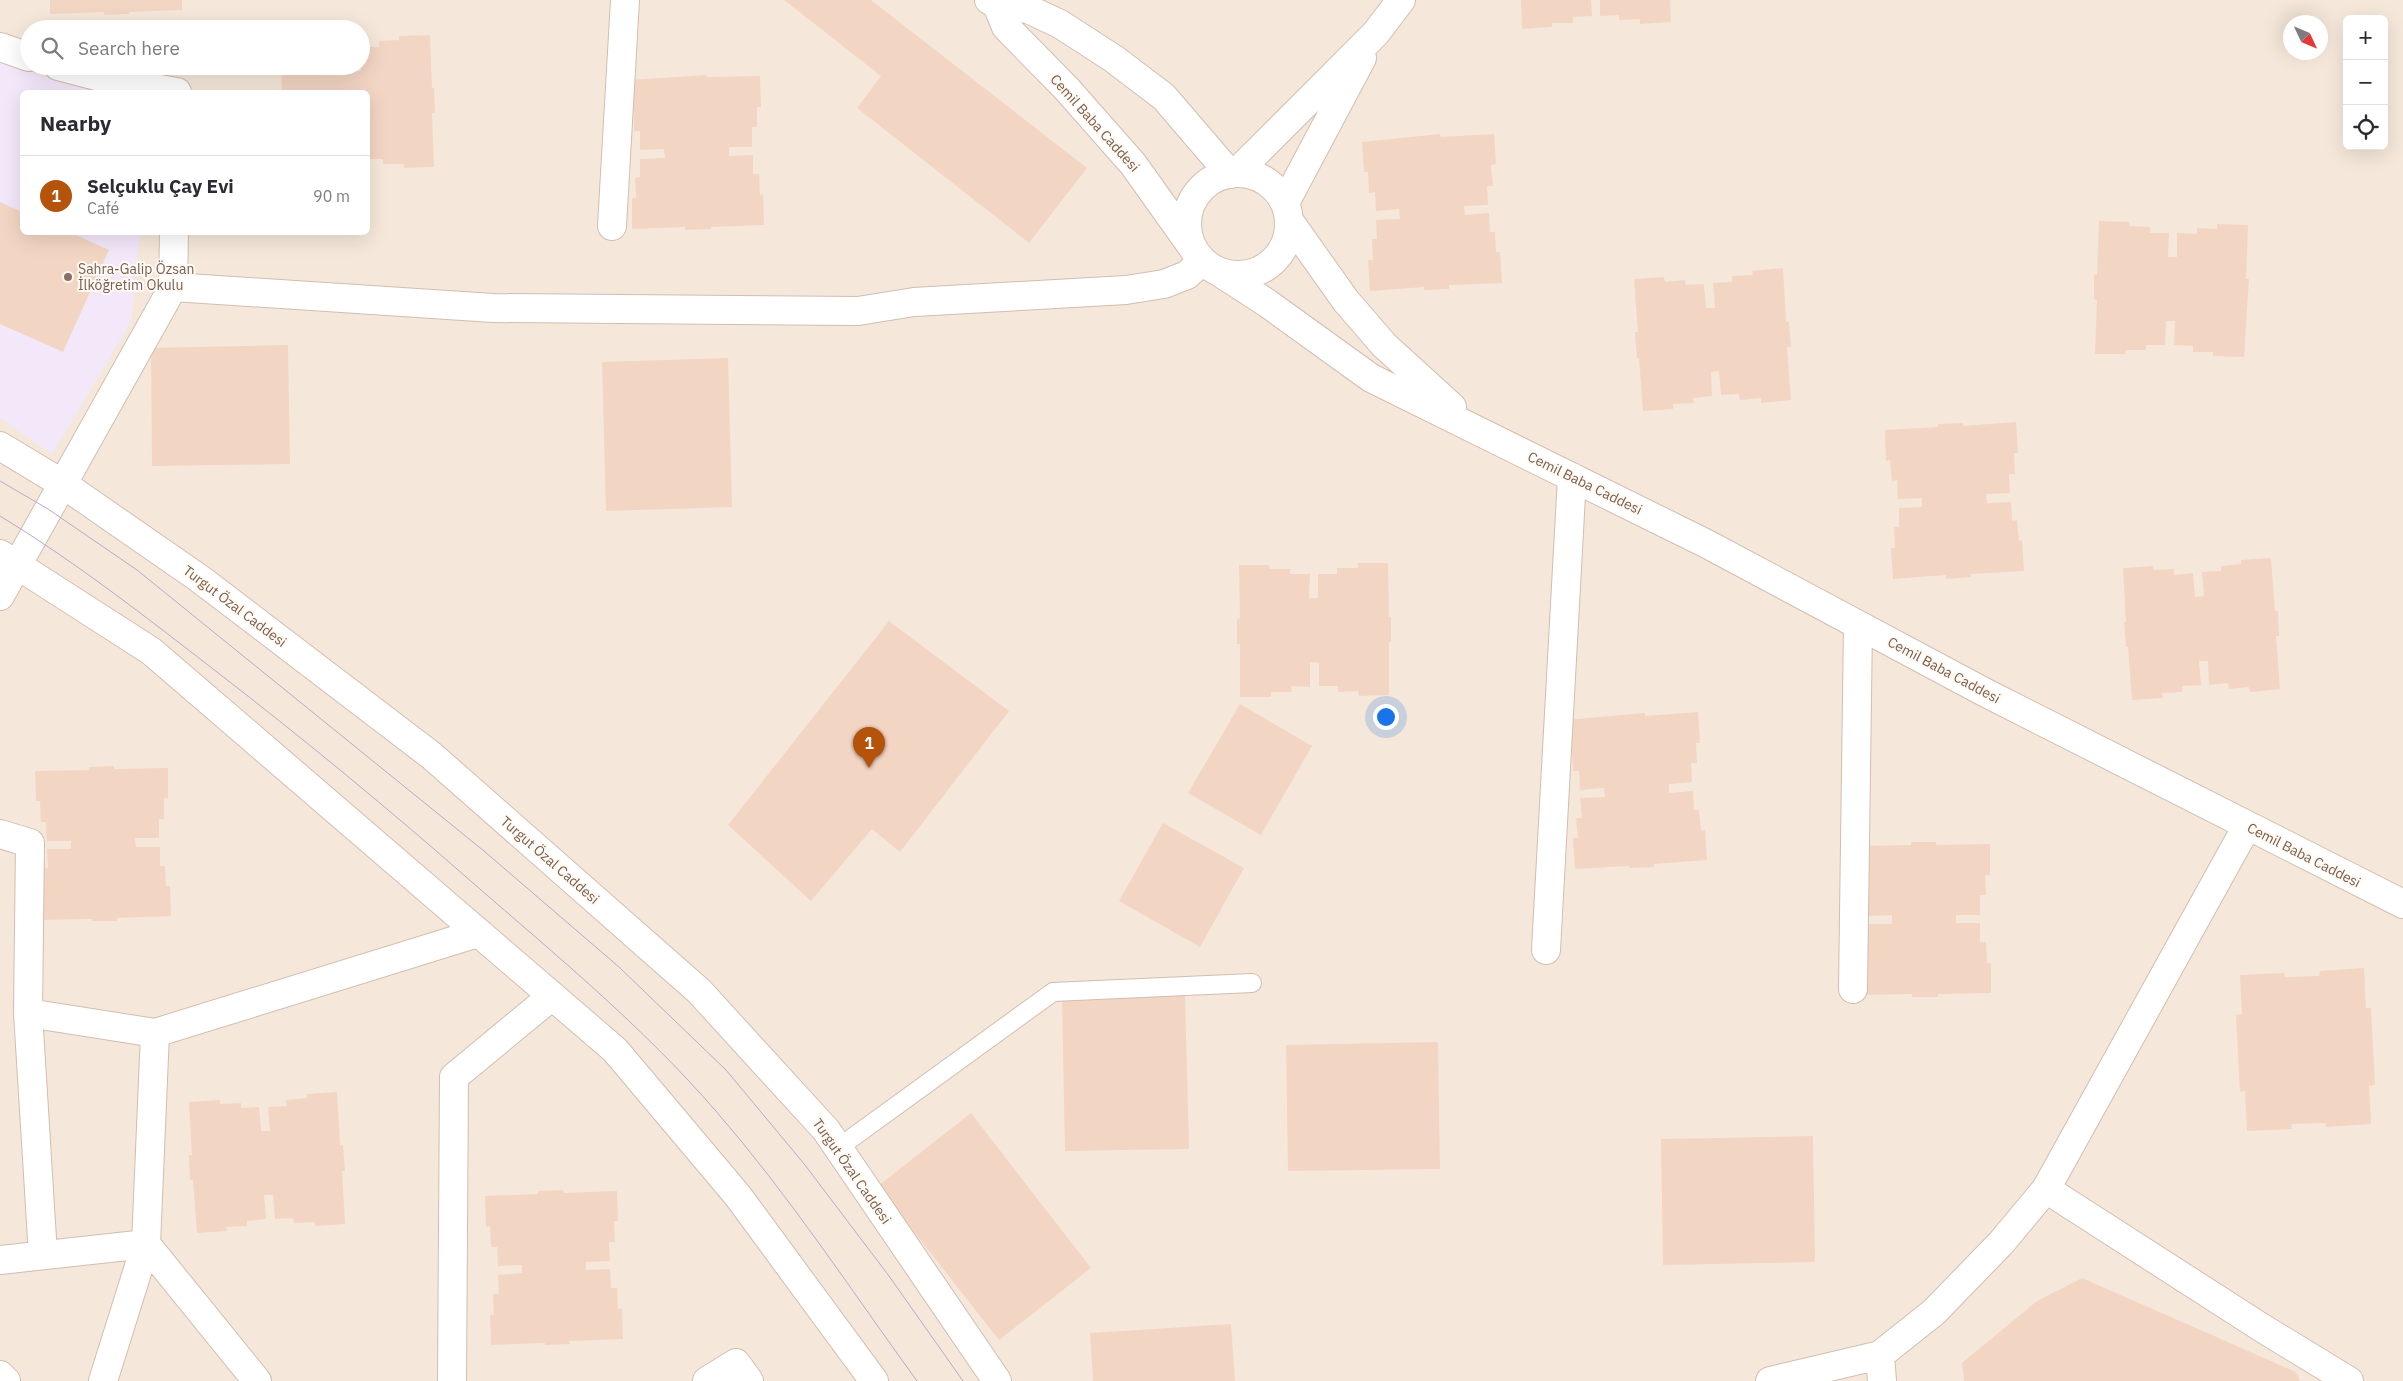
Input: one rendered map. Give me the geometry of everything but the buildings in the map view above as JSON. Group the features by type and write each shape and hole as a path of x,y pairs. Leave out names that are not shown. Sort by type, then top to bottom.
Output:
{"street":[{"path":"612,226 625,0"},
{"path":"1234,173 1376,33 1401,0"},
{"name":"Cemil Baba Caddesi","path":"993,2 1028,9 1060,24 1114,59 1164,97 1234,173"},
{"name":"Cemil Baba Caddesi","path":"993,2 1006,27 1133,164 1204,259 1371,378 1707,544 1986,693 2403,904"},
{"path":"1288,213 1274,186 1257,176 1234,173 1217,176 1201,188 1190,205 1186,225 1204,259 1239,275 1259,271 1275,259 1286,242 1288,213 1376,33"},
{"path":"0,46 20,54"},
{"path":"92,75 165,90"},
{"name":"Cemil Baba Caddesi","path":"1288,213 1346,301 1384,345 1433,392 1486,434"},
{"path":"0,596 9,559 63,484 173,287 174,235"},
{"path":"173,287 492,308 858,311 914,302 1126,290 1164,284 1187,275 1204,259"},
{"name":"Turgut Özal Caddesi","path":"0,446 63,484 200,579 432,756 699,991 826,1130 997,1381"},
{"path":"1546,950 1572,477"},
{"path":"9,559 151,651 615,1050 726,1181 865,1378"},
{"path":"1853,989 1858,625"},
{"path":"1770,1381 1881,1368 2001,1243 2046,1189 2247,826"},
{"path":"0,834 30,843 28,1013 43,1255"},
{"path":"28,1013 155,1033 478,933"},
{"path":"452,1381 454,1077 552,996"},
{"path":"103,1381 146,1244 155,1033"},
{"path":"2046,1189 2259,1326 2349,1381"},
{"path":"0,1260 146,1244"},
{"path":"146,1244 257,1381"},
{"path":"707,1381 736,1363 749,1381"},
{"path":"0,1375 6,1381"}],"lane":[{"path":"838,1148 1054,992 1252,983"}],"shaded area":[{"path":"0,0 2403,0 2403,1381 0,1381"},
{"name":"Sahra-Galip Özsan İlköğretim Okulu","path":"0,63 20,69 20,75 40,75 89,90 20,90 20,235 140,235 131,322 52,454 0,418"}],"tram line":[{"path":"0,481 48,509 137,570 484,851 619,967 726,1070 805,1165 889,1276 963,1381"},
{"path":"0,516 56,552 111,591 282,723 442,856 567,965 658,1049 715,1110 768,1175 917,1381"}],"place":[{"name":"Sahra-Galip Özsan İlköğretim Okulu","path":"68,277"},
{"name":"Selçuklu Çay Evi","path":"869,768"}]}
